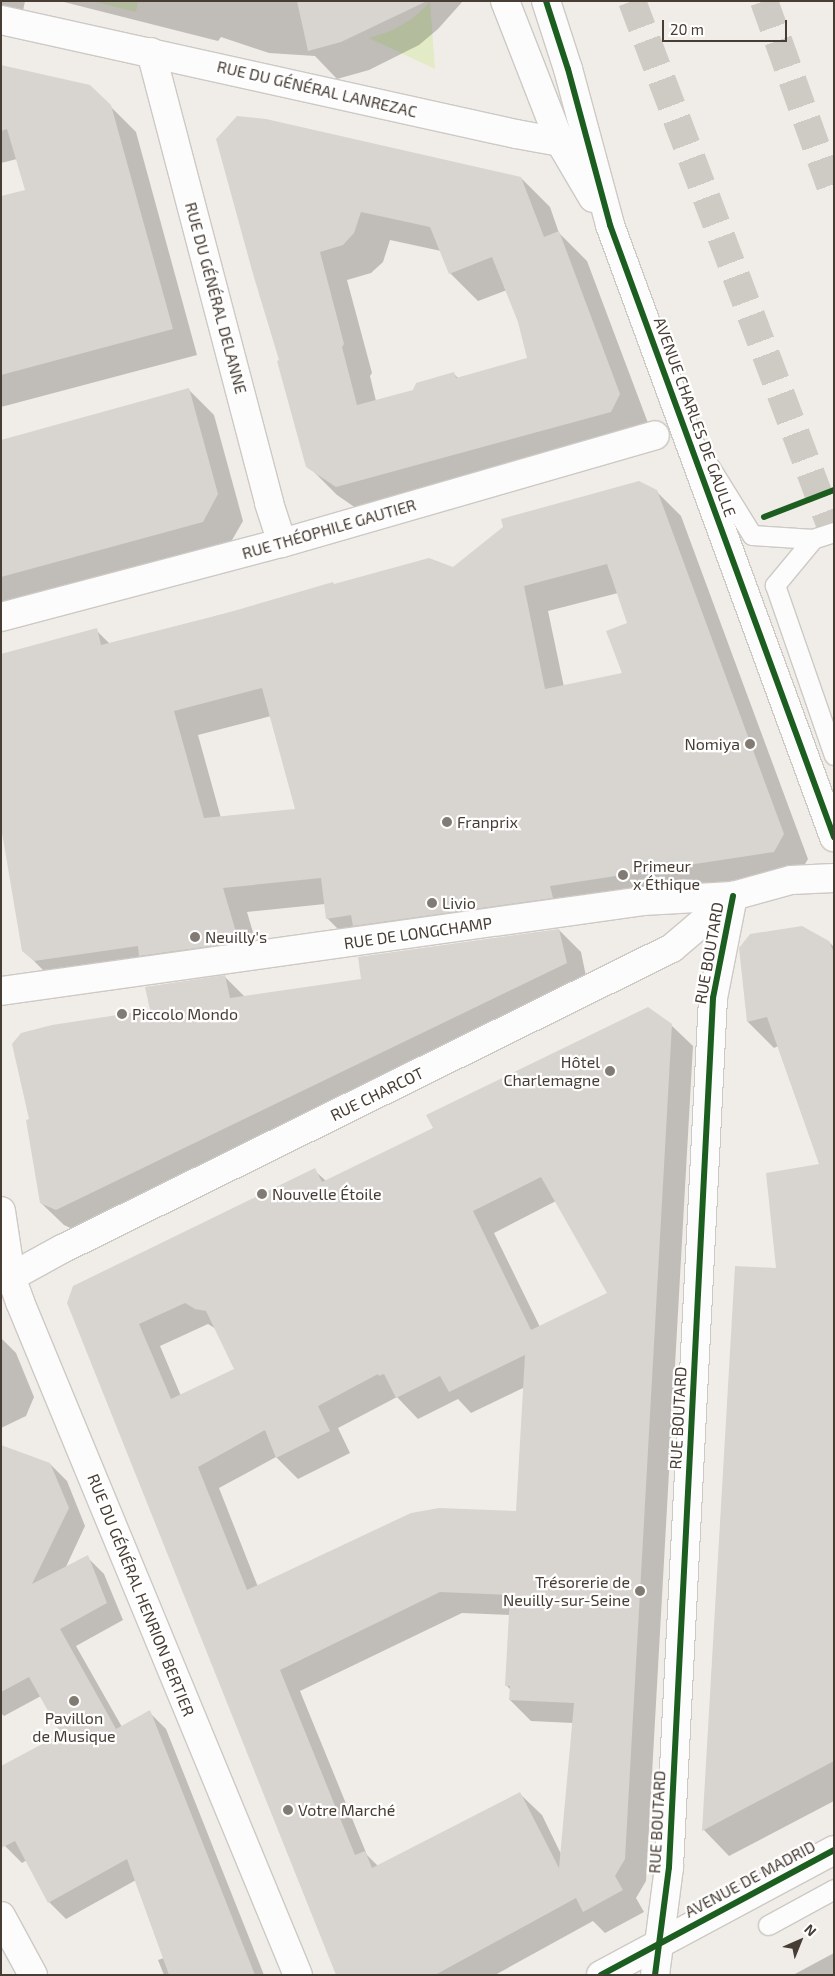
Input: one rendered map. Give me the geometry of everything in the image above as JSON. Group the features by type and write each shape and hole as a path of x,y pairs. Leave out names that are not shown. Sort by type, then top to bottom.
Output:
{"street":[{"path":"505,1 560,142 610,225"},
{"name":"AVENUE CHARLES DE GAULLE","path":"546,1 568,69 610,225 834,837"},
{"name":"RUE DU GÉNÉRAL LANREZAC","path":"1,20 506,132 560,142"},
{"name":"RUE DU GÉNÉRAL DELANNE","path":"152,52 269,503 282,543"},
{"path":"560,142 568,69"},
{"name":"RUE THÉOPHILE GAUTIER","path":"1,617 282,543 655,435"},
{"name":"RUE DE LONGCHAMP","path":"1,991 643,901 733,896 791,880 834,878"},
{"name":"RUE CHARCOT","path":"11,1276 672,948 733,896"},
{"name":"RUE BOUTARD","path":"655,1975 661,1942 669,1866 713,998 733,896"},
{"name":"RUE DU GÉNÉRAL HENRION BERTIER","path":"1,1211 11,1276 298,1975"},
{"name":"AVENUE DE MADRID","path":"601,1975 834,1850"},
{"path":"1,1916 33,1975"}],"lane":[{"path":"680,418 752,535 813,539 834,532"},
{"path":"813,539 775,585 834,755"},
{"path":"768,1925 834,1889"}],"green space":[{"path":"91,1 138,1 136,12"},
{"path":"430,2 435,69 369,38 393,30 413,18"}],"building":[{"path":"297,1 427,1 341,42 308,51"},
{"path":"1,65 90,85 111,105 173,329 1,375 1,196 25,190 7,129 1,131"},
{"path":"237,116 266,119 521,177 544,237 559,231 620,394 611,412 336,487 306,467 277,361 279,360 216,139","holes":["361,212 430,227 449,274 492,257 518,322 527,358 456,378 454,372 416,383 413,390 357,405 342,347 344,344 320,252 343,245 354,233"]},
{"path":"189,388 218,494 203,522 1,577 1,440"},
{"path":"639,481 657,490 784,834 774,852 550,886 553,898 353,926 351,915 326,919 321,878 223,888 236,932 216,934 218,945 139,956 138,946 34,961 22,951 1,827 1,654 97,628 101,645 429,558 453,567 503,527 501,519","holes":["607,564 627,623 606,631 622,673 545,689 524,586","262,688 295,809 204,818 174,711"]},
{"path":"802,926 829,941 834,953 834,1761 702,1831 735,1266 776,1268 766,1173 819,1164 767,1017 747,1022 739,948 750,934"},
{"path":"559,929 567,963 56,1210 40,1203 26,1120 29,1119 12,1044 21,1033 52,1025 150,1010 145,987 225,975 230,998 361,979 358,957"},
{"path":"648,1007 672,1024 625,1859 615,1876 623,1890 583,1912 576,1898 435,1975 336,1975 67,1303 73,1286 315,1168 322,1182 433,1128 426,1115","holes":["541,1177 607,1293 531,1330 473,1211","185,1303 195,1309 206,1311 234,1369 171,1399 139,1324","525,1355 516,1511 439,1508 411,1513 247,1590 198,1467 265,1430 276,1458 330,1431 318,1406 378,1374 379,1376 384,1374 396,1398 440,1376 449,1392","440,1592 510,1595 505,1686 510,1686 509,1700 574,1703 559,1868 520,1792 372,1868 365,1851 355,1855 280,1670"]},
{"path":"1,1445 50,1463 69,1508 32,1584 88,1555 107,1603 60,1629 116,1729 150,1710 255,1975 169,1975 127,1859 48,1903 15,1841 1,1848 1,1766 61,1734 29,1677 1,1692"}],"tunnel":[{"path":"632,1 834,535"},
{"path":"764,1 834,196"}],"cycle path":[{"path":"546,1 568,69 610,225 834,837"},
{"path":"764,517 834,490"},
{"path":"655,1975 669,1867 713,998 733,896"},
{"path":"601,1975 834,1850"}],"place":[{"name":"Nomiya","path":"750,744"},
{"name":"Franprix","path":"447,822"},
{"name":"Primeur x Éthique","path":"623,875"},
{"name":"Livio","path":"432,903"},
{"name":"Neuilly's","path":"195,937"},
{"name":"Piccolo Mondo","path":"122,1014"},
{"name":"Hôtel Charlemagne","path":"610,1071"},
{"name":"Nouvelle Étoile","path":"262,1194"},
{"name":"Trésorerie de Neuilly-sur-Seine","path":"640,1591"},
{"name":"Pavillon de Musique","path":"74,1701"},
{"name":"Votre Marché","path":"288,1810"}]}
